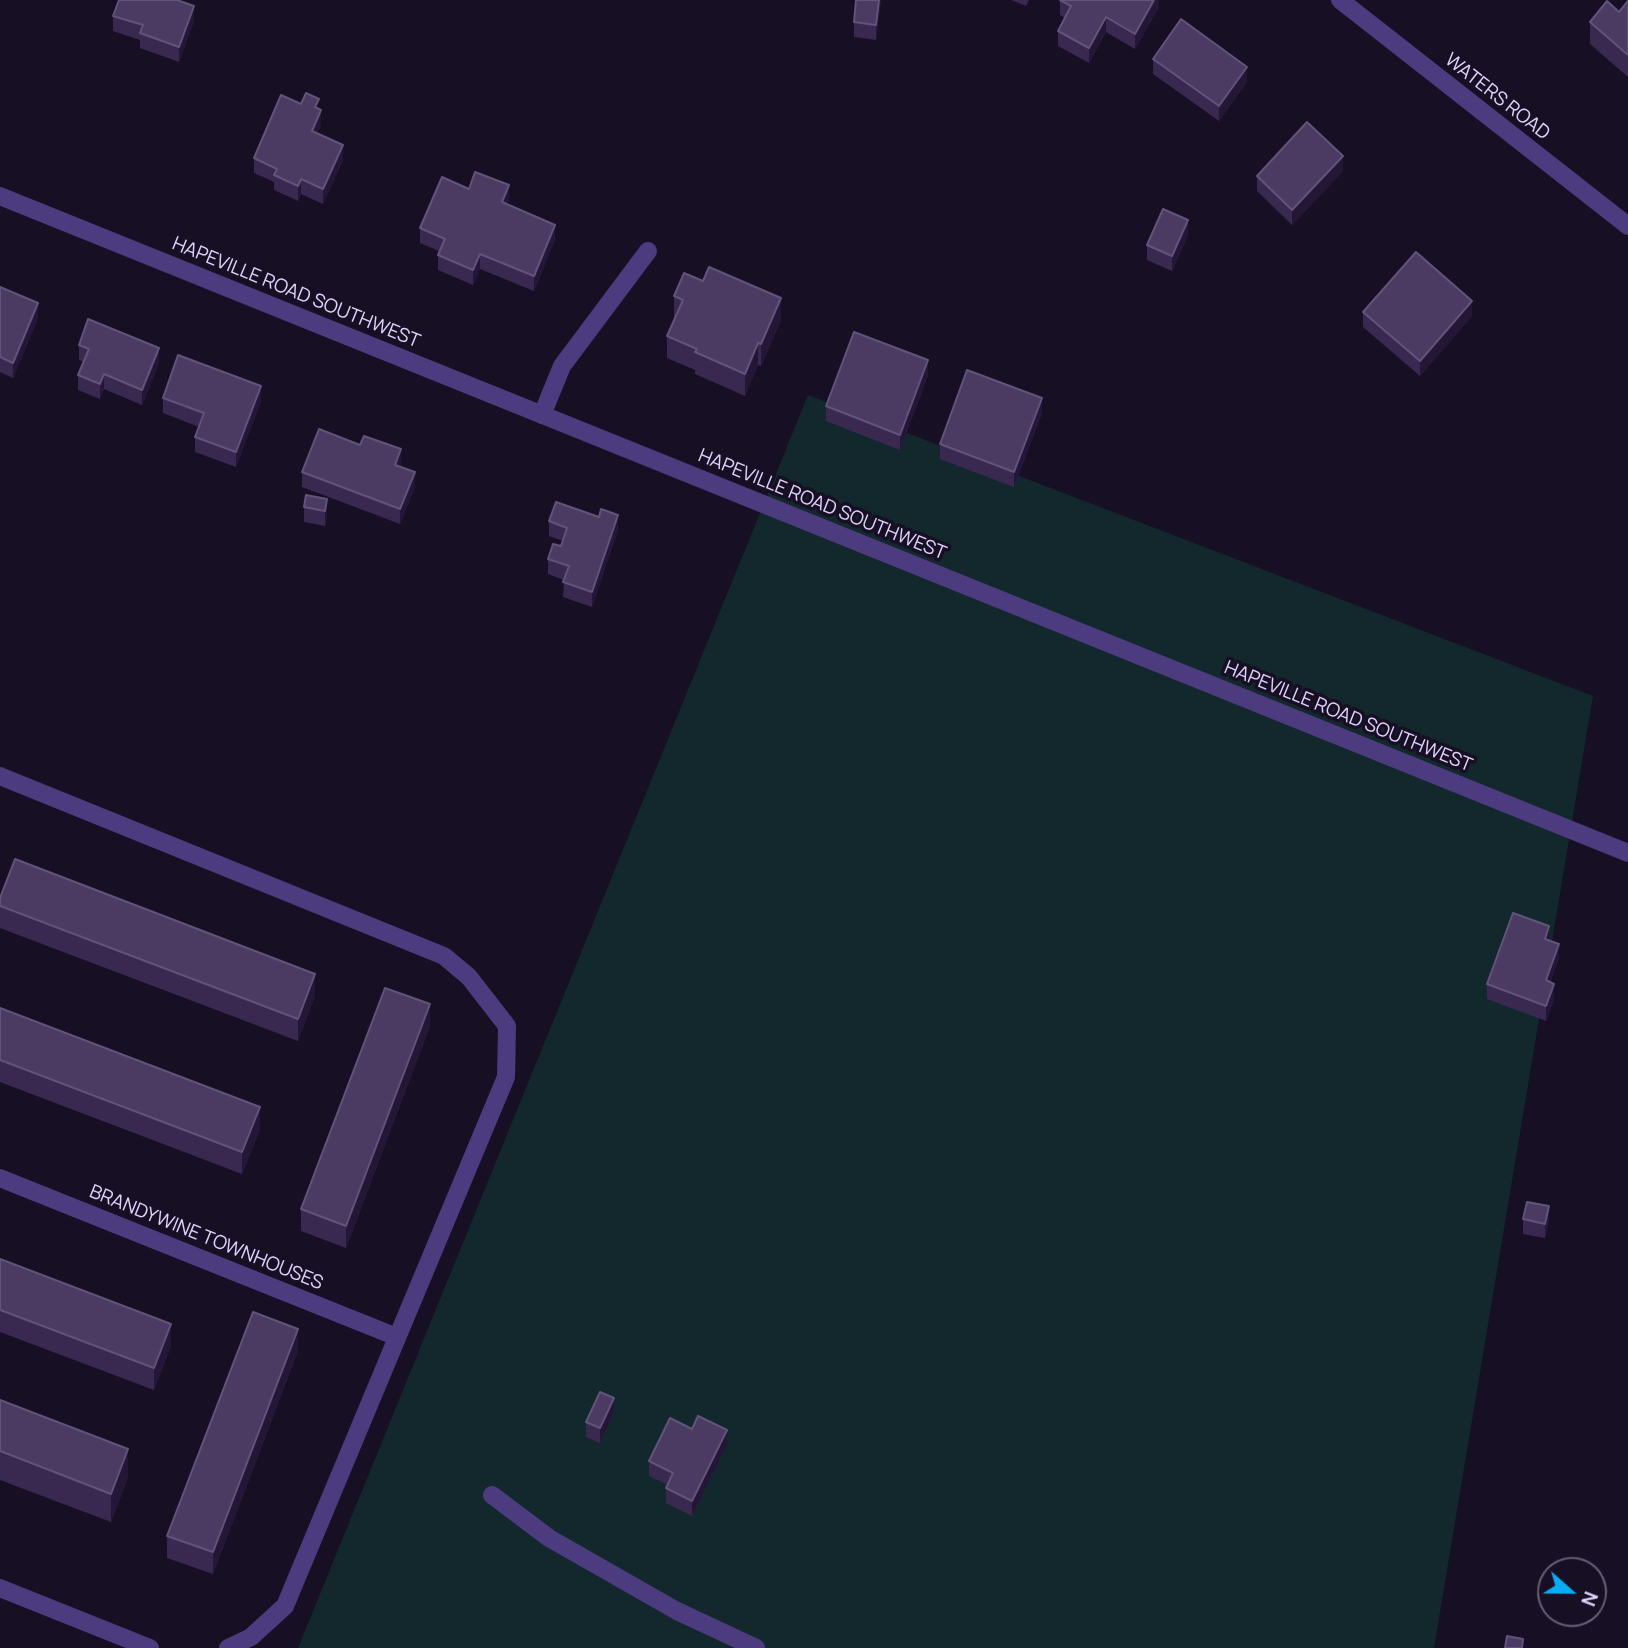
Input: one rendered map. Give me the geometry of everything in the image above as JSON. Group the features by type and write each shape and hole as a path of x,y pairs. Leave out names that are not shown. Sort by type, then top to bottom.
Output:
{"street":[{"name":"WATERS ROAD","path":"1340,0 1628,226"},
{"name":"HAPEVILLE ROAD SOUTHWEST","path":"0,196 1628,853"},
{"path":"542,415 562,366 648,251"},
{"path":"0,776 444,956 469,977 507,1026 506,1077 285,1606 251,1637 228,1648"},
{"name":"BRANDYWINE TOWNHOUSES","path":"0,1178 397,1337"},
{"path":"492,1495 549,1538 677,1611 756,1648"},
{"path":"0,1588 150,1648"}],"green space":[{"path":"808,395 1593,696 1434,1648 298,1648"}],"building":[{"path":"119,0 177,0 194,6 179,47 140,33 143,25 113,16"},
{"path":"856,0 879,0 876,25 854,22"},
{"path":"1060,0 1154,0 1135,34 1106,17 1089,48 1058,31 1071,6"},
{"path":"1607,1 1619,12 1628,1 1628,55 1590,22"},
{"path":"1181,19 1247,67 1219,106 1153,59"},
{"path":"306,93 319,99 315,107 321,110 312,131 343,145 323,189 301,179 298,186 274,175 277,169 254,158 281,95 301,104"},
{"path":"1307,122 1343,156 1292,210 1257,176"},
{"path":"475,172 509,185 502,202 555,225 534,276 480,254 473,270 438,255 445,239 420,228 442,177 469,189"},
{"path":"1163,209 1188,220 1172,256 1147,245"},
{"path":"1416,252 1472,301 1420,361 1363,312"},
{"path":"709,267 781,298 745,374 695,352 697,349 667,336 683,300 674,296 684,273 703,281"},
{"path":"0,287 38,303 13,363 0,357"},
{"path":"88,319 159,348 142,390 104,374 100,384 78,375 89,349 79,345"},
{"path":"854,332 928,360 900,435 826,406"},
{"path":"178,355 261,386 236,452 195,437 204,413 163,398"},
{"path":"967,370 1042,398 1014,472 940,444"},
{"path":"319,429 360,445 364,436 401,449 395,465 415,472 400,509 302,472"},
{"path":"306,495 327,499 325,511 304,507"},
{"path":"556,502 599,517 601,509 618,515 592,592 563,582 569,566 548,559 553,544 561,546 567,528 549,521"},
{"path":"15,859 315,974 298,1019 0,906 0,898"},
{"path":"1513,913 1549,926 1545,939 1559,944 1546,980 1554,984 1546,1006 1487,984"},
{"path":"385,988 430,1004 346,1226 301,1209"},
{"path":"0,1008 260,1107 242,1152 0,1060"},
{"path":"1527,1202 1549,1206 1545,1224 1523,1219"},
{"path":"0,1259 171,1324 154,1368 0,1310"},
{"path":"253,1312 298,1329 213,1552 167,1536"},
{"path":"600,1392 614,1398 600,1428 586,1422"},
{"path":"0,1400 128,1449 111,1494 0,1451"},
{"path":"698,1416 727,1430 692,1501 666,1488 673,1473 649,1461 670,1418 692,1429"},
{"path":"1507,1636 1523,1639 1522,1648 1505,1648"}]}
